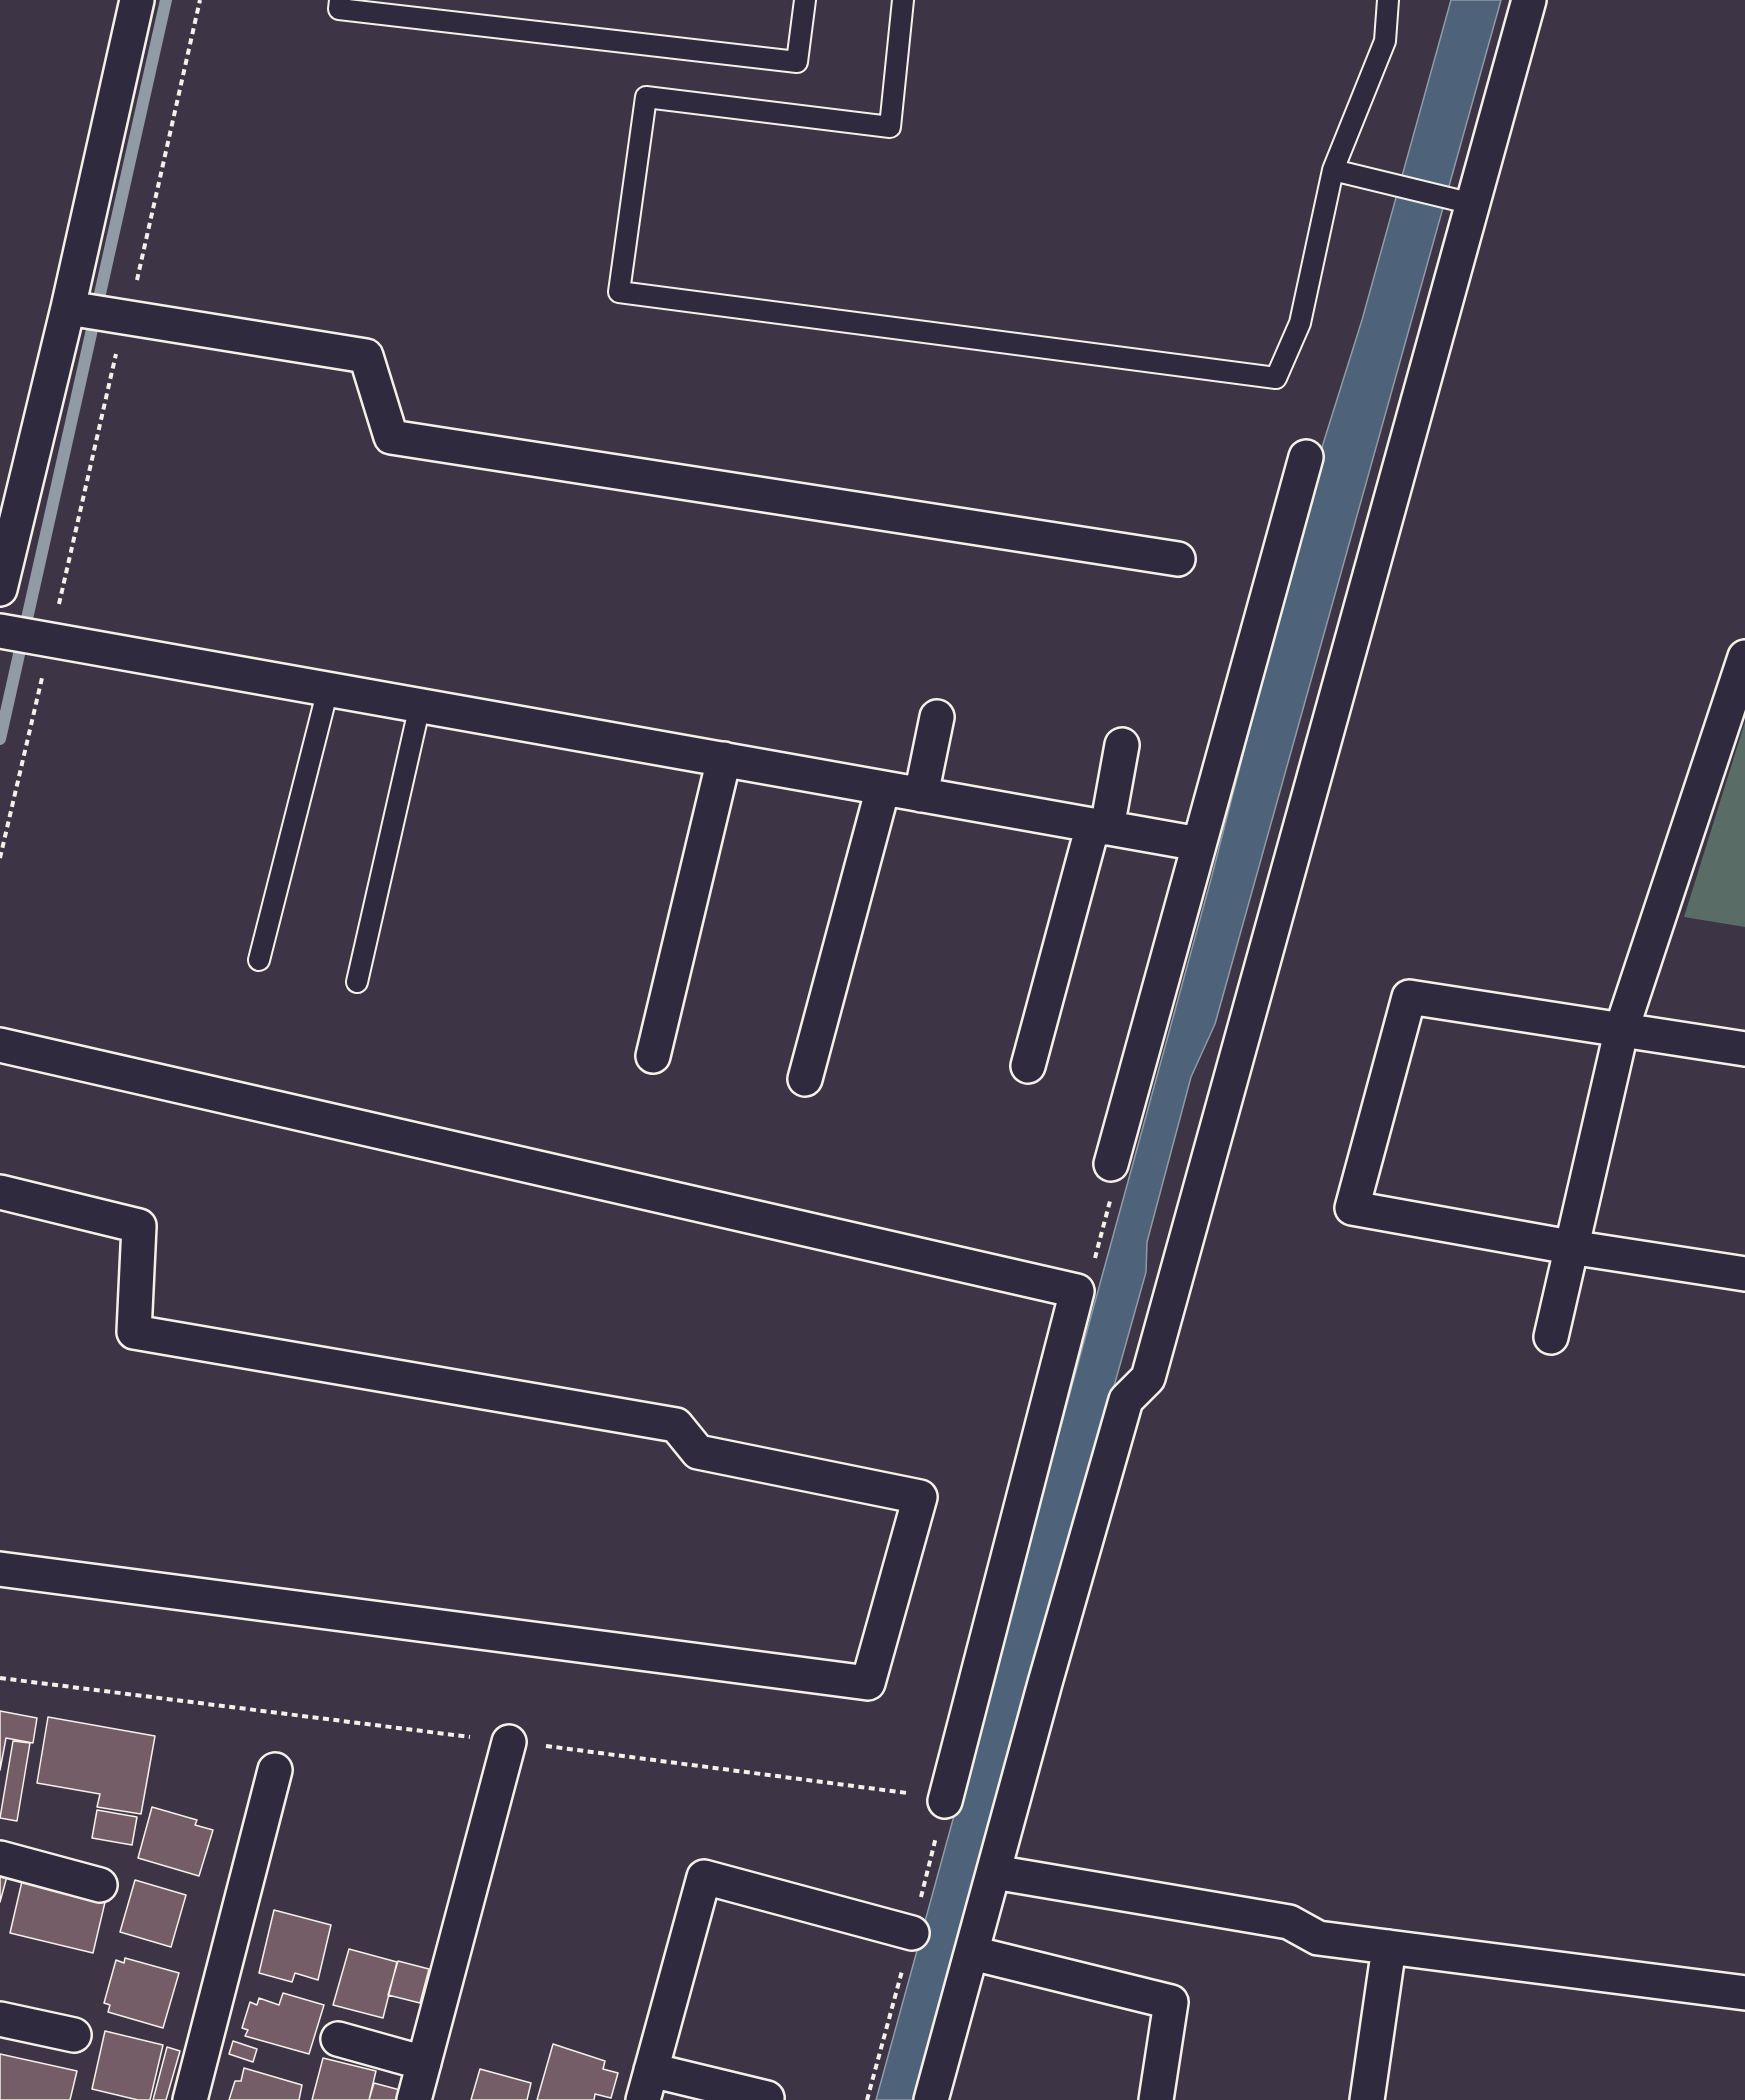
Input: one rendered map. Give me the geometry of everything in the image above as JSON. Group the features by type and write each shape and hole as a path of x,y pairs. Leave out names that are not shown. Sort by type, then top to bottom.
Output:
{"street":[{"path":"0,589 74,309 137,0"},
{"path":"931,2100 1126,1400 1148,1378 1462,202 1529,0"},
{"path":"74,309 366,356 391,437 1178,559"},
{"path":"1111,1164 1306,457"},
{"path":"2,631 1199,844"},
{"path":"1551,1337 1622,1028 1745,657"},
{"path":"921,795 937,717"},
{"path":"1028,1066 1100,827 1122,745"},
{"path":"653,1056 724,759"},
{"path":"805,1079 883,788"},
{"path":"1745,1049 1622,1028 1409,997 1352,1208 1570,1247 1745,1274"},
{"path":"0,1045 1077,1291 945,1801"},
{"path":"0,1192 139,1226 134,1332 676,1425 698,1452 920,1497 868,1683 0,1569"},
{"path":"414,2100 509,1742"},
{"path":"190,2100 275,1770"},
{"path":"0,1858 100,1885"},
{"path":"994,1872 1289,1922 1318,1938 1745,1993"},
{"path":"767,2098 647,2085 704,1877 912,1933"},
{"path":"1367,2100 1389,1947"},
{"path":"972,1953 1171,2002 1156,2100"},
{"path":"0,2019 74,2035"},
{"path":"338,2039 424,2063"}],"lane":[{"path":"340,0 339,9 797,62 805,0"},
{"path":"903,0 890,127 646,97 618,292 1276,378 1300,323 1334,170 1385,40 1388,0"},
{"path":"1334,170 1462,202"},
{"path":"259,960 328,689"},
{"path":"357,982 420,705"}],"path":[{"path":"0,858 120,317 133,302 200,0"},
{"path":"1077,1291 1090,1274 1118,1176 1111,1164"},
{"path":"0,1678 894,1790 945,1801 867,2100"}],"green space":[{"path":"1745,722 1745,927 1684,917"}],"water":[{"path":"1451,0 1501,0 1215,1024 1191,1077 1147,1242 1146,1272 914,2100 876,2100 1211,879 1323,444 1362,320"}],"building":[{"path":"0,1711 37,1718 33,1743 6,1738 0,1770"},
{"path":"48,1717 155,1736 141,1814 97,1807 100,1794 37,1783"},
{"path":"13,1741 30,1743 17,1821 0,1818"},
{"path":"152,1807 197,1820 195,1825 213,1830 199,1876 138,1858"},
{"path":"97,1810 137,1817 132,1845 92,1838"},
{"path":"0,1866 9,1869 0,1902"},
{"path":"23,1877 106,1898 93,1953 10,1933"},
{"path":"135,1880 186,1895 171,1947 120,1932"},
{"path":"274,1910 331,1925 318,1980 295,1973 292,1982 259,1973"},
{"path":"349,1949 397,1962 383,2018 333,2005"},
{"path":"125,1958 179,1973 163,2028 108,2012 110,2005 104,2003 116,1960 124,1963"},
{"path":"398,1961 429,1969 420,2003 388,1995"},
{"path":"283,1993 324,2005 309,2054 245,2036 248,2030 242,2028 250,2002 257,2005 259,1998 279,2005"},
{"path":"105,2031 163,2045 150,2100 138,2100 92,2089"},
{"path":"233,2041 257,2049 253,2062 229,2054"},
{"path":"553,2044 605,2061 603,2069 618,2073 611,2098 595,2094 594,2100 537,2100"},
{"path":"167,2047 180,2051 166,2100 153,2100"},
{"path":"0,2054 77,2071 70,2100 0,2100"},
{"path":"323,2058 376,2071 369,2100 312,2100"},
{"path":"244,2068 302,2085 299,2100 229,2100 235,2081 241,2081"},
{"path":"480,2069 531,2083 527,2100 471,2100"},
{"path":"374,2083 400,2090 397,2100 369,2100"}],"waterway":[{"path":"0,739 166,0"}]}
